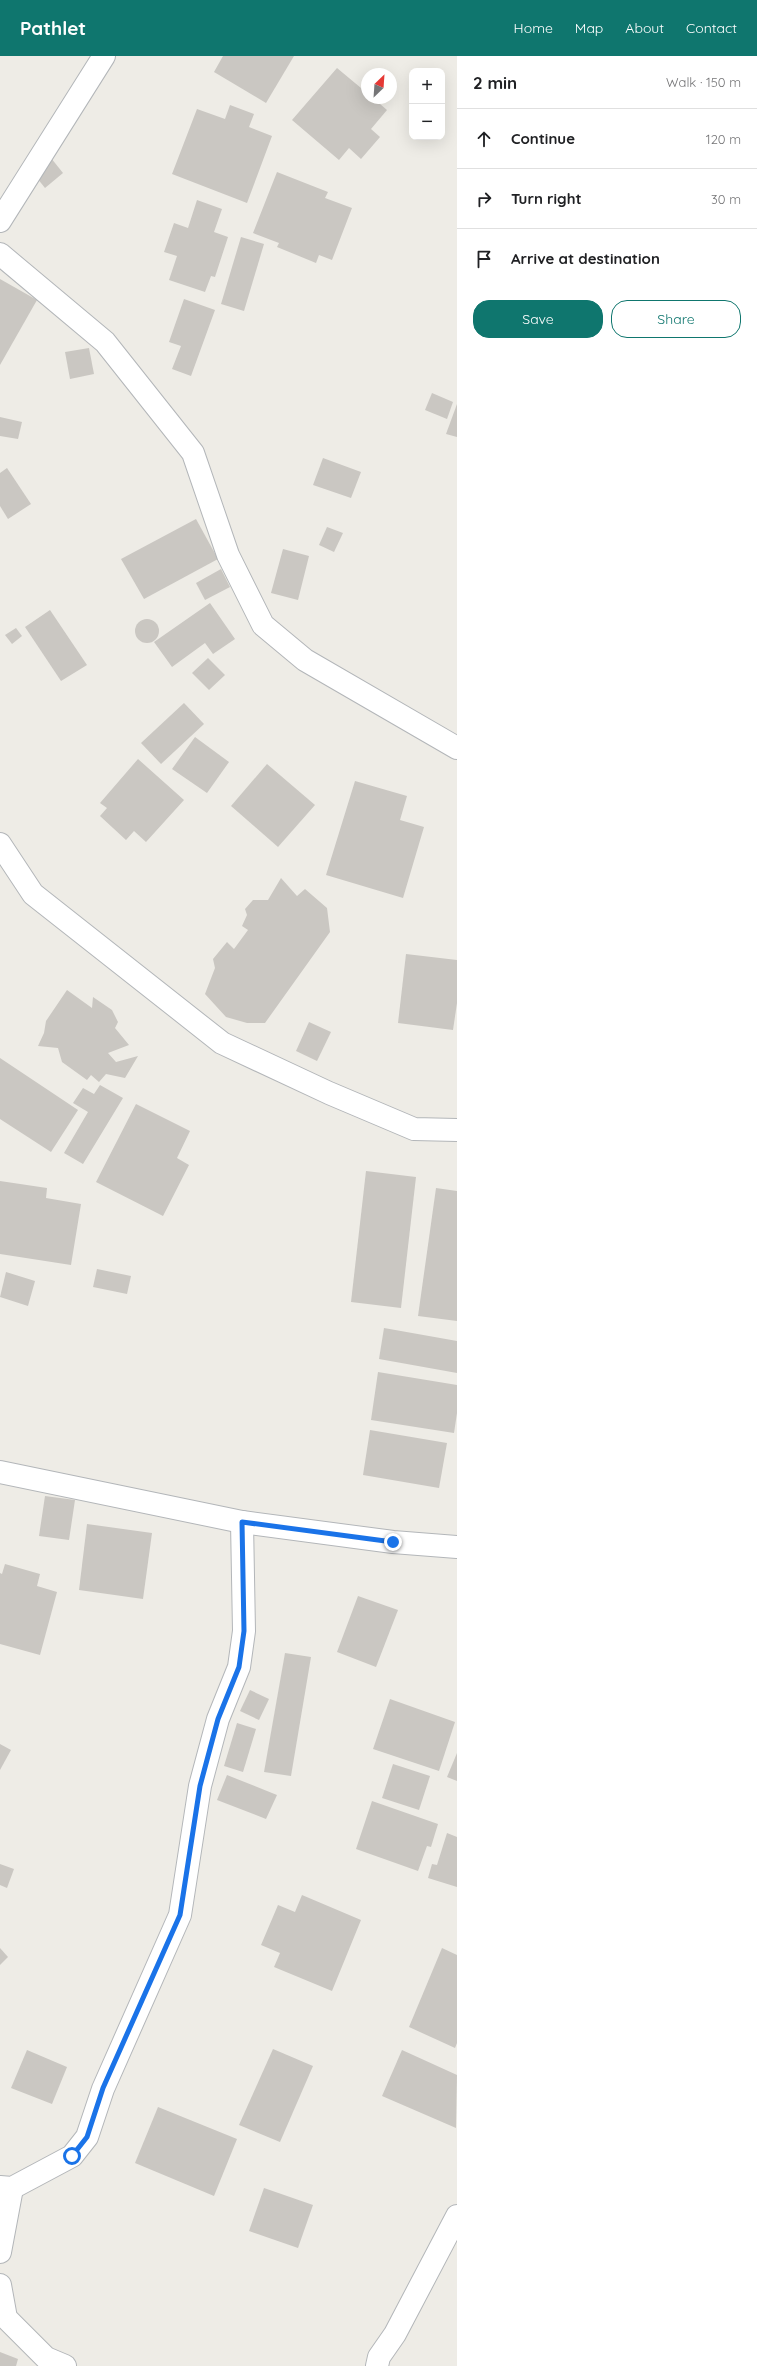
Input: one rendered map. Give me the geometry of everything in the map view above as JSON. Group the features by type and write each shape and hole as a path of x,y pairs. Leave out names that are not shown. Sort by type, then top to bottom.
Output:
{"street":[{"path":"0,221 104,56"},
{"path":"0,254 105,342 193,453 228,555 263,625 305,660 457,748"},
{"path":"0,844 33,894 222,1043 330,1093 414,1129 457,1130"},
{"path":"0,1472 242,1522 393,1542 457,1547"},
{"path":"0,2252 6,2187 72,2156 87,2137 103,2088 180,1915 200,1786 218,1719 239,1667 244,1631 242,1522"},
{"path":"377,2366 379,2357 395,2334 457,2216"},
{"path":"0,2285 6,2318 46,2358 65,2366"}],"building":[{"path":"223,56 294,56 266,103 214,72"},
{"path":"337,68 361,88 361,104 380,104 387,110 371,129 380,137 361,159 349,148 339,160 292,120"},
{"path":"230,105 254,114 249,127 272,136 247,203 172,174 197,109 225,119"},
{"path":"51,158 63,173 45,188 33,173"},
{"path":"277,172 328,192 325,198 352,208 332,260 319,255 316,263 277,247 279,243 253,233"},
{"path":"197,200 222,209 214,232 228,237 215,277 211,276 205,292 169,280 177,256 164,252 174,223 188,228"},
{"path":"241,237 264,244 244,311 221,304"},
{"path":"0,279 37,300 0,365"},
{"path":"184,299 215,310 191,376 172,369 181,346 169,342"},
{"path":"89,348 94,374 70,379 65,352"},
{"path":"432,393 453,402 447,419 425,410"},
{"path":"457,404 457,437 446,434"},
{"path":"0,417 22,422 18,439 0,436"},
{"path":"323,458 361,472 351,498 313,485"},
{"path":"7,468 31,504 8,519 0,506 0,473"},
{"path":"196,519 218,559 144,599 121,559"},
{"path":"327,527 343,533 334,552 319,545"},
{"path":"283,549 309,556 298,600 271,593"},
{"path":"221,569 230,587 205,600 196,583"},
{"path":"210,603 235,639 213,654 205,643 172,667 154,642"},
{"path":"50,610 87,665 61,681 25,627"},
{"path":"142,619 152,619 159,626 159,636 152,643 142,643 135,636 135,626"},
{"path":"16,628 22,636 12,644 5,635"},
{"path":"208,658 225,675 209,690 192,673"},
{"path":"184,703 204,724 161,764 141,743"},
{"path":"195,737 229,762 207,793 172,769"},
{"path":"138,759 184,800 146,842 134,831 126,840 100,816 107,808 100,803"},
{"path":"267,764 315,805 278,847 231,806"},
{"path":"355,781 407,796 400,820 424,827 403,898 326,875"},
{"path":"281,878 297,896 305,889 327,908 330,932 265,1023 247,1023 226,1017 205,994 215,968 213,959 227,942 234,949 248,930 242,926 247,915 245,909 253,900 268,900"},
{"path":"406,954 457,960 457,1003 453,1030 398,1023"},
{"path":"67,990 92,1008 93,997 112,1010 118,1022 115,1028 129,1045 108,1053 116,1062 138,1056 125,1078 106,1074 99,1082 91,1075 87,1080 62,1062 58,1048 38,1046 44,1033 46,1021"},
{"path":"309,1022 331,1032 317,1061 296,1051"},
{"path":"0,1058 78,1110 51,1152 0,1119"},
{"path":"100,1085 123,1098 83,1164 64,1153 88,1112 73,1103 83,1088 94,1094"},
{"path":"136,1104 190,1131 177,1158 189,1165 163,1216 96,1182"},
{"path":"366,1171 416,1177 401,1308 351,1302"},
{"path":"0,1181 47,1188 46,1198 81,1204 71,1265 0,1254"},
{"path":"436,1188 457,1191 457,1321 418,1316"},
{"path":"97,1269 131,1276 127,1294 93,1287"},
{"path":"6,1272 35,1281 28,1306 0,1297"},
{"path":"384,1328 457,1341 457,1373 379,1359"},
{"path":"378,1372 457,1385 457,1413 454,1433 371,1420"},
{"path":"370,1430 447,1443 439,1488 363,1475"},
{"path":"45,1496 75,1500 69,1540 39,1536"},
{"path":"87,1524 152,1533 143,1599 79,1590"},
{"path":"5,1564 40,1574 37,1586 57,1592 40,1655 0,1644 0,1573 2,1574"},
{"path":"358,1596 398,1610 376,1667 337,1652"},
{"path":"285,1653 311,1657 291,1776 264,1772"},
{"path":"250,1690 269,1699 259,1720 240,1711"},
{"path":"390,1699 455,1722 439,1771 373,1749"},
{"path":"237,1723 256,1729 243,1772 224,1766"},
{"path":"0,1744 11,1750 0,1770"},
{"path":"457,1753 457,1781 447,1777"},
{"path":"393,1764 430,1776 419,1810 382,1798"},
{"path":"227,1775 277,1795 266,1819 217,1800"},
{"path":"372,1801 438,1824 431,1847 427,1846 418,1871 356,1849"},
{"path":"447,1833 457,1837 457,1887 428,1878 432,1864 437,1865"},
{"path":"0,1864 14,1869 7,1888 0,1885"},
{"path":"302,1895 361,1920 332,1991 274,1967 280,1953 261,1945 278,1905 295,1912"},
{"path":"0,1948 8,1957 0,1965"},
{"path":"442,1948 457,1955 457,2043 455,2048 409,2027"},
{"path":"273,2049 313,2066 280,2142 239,2125"},
{"path":"27,2050 67,2067 52,2104 11,2088"},
{"path":"402,2050 457,2075 456,2128 382,2096"},
{"path":"158,2107 237,2139 214,2196 135,2163"},
{"path":"264,2188 313,2205 298,2248 249,2231"},
{"path":"0,2352 18,2359 16,2366 0,2366"}],"route":[{"path":"72,2156 87,2137 103,2088 180,1915 200,1786 218,1719 239,1667 244,1631 242,1522 393,1542"}]}
